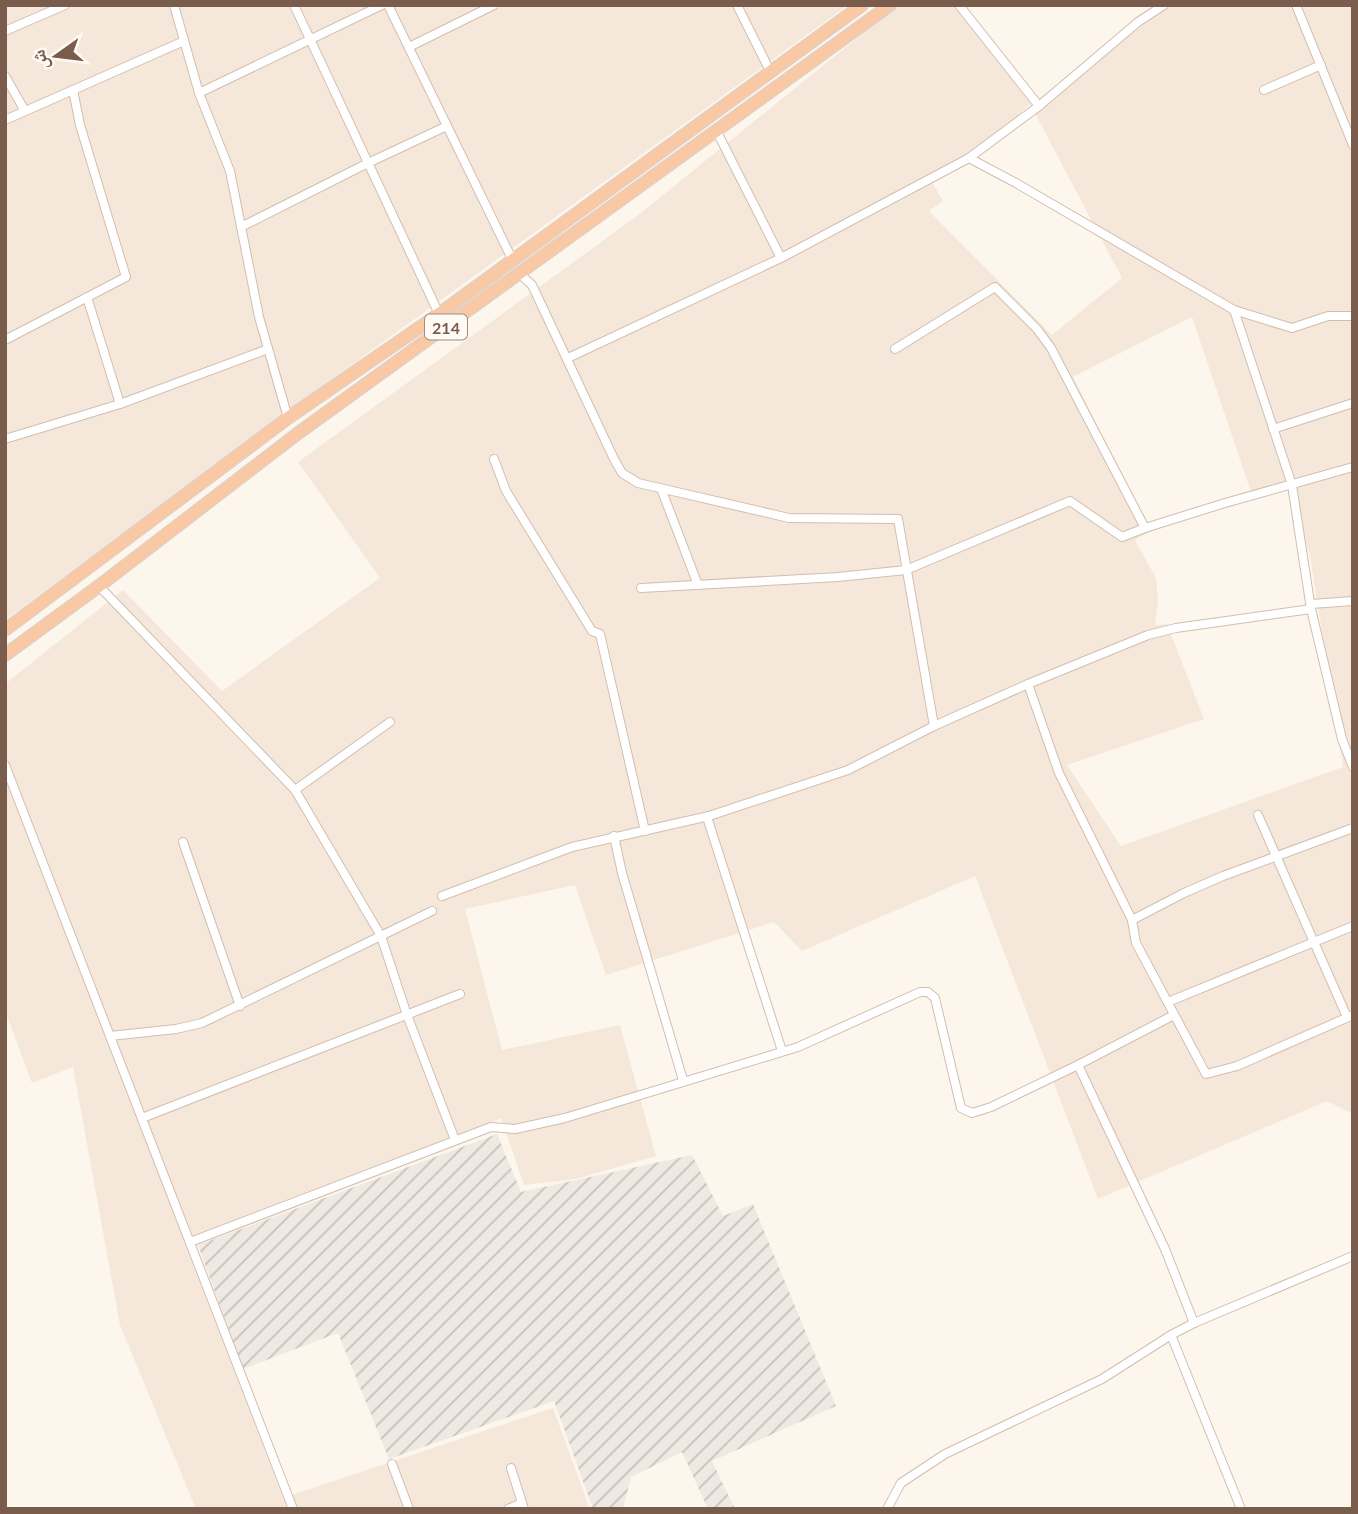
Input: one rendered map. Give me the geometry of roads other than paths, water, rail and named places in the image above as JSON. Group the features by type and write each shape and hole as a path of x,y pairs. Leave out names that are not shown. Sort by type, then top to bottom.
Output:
{"highway":[{"name":"214","path":"5,630 288,418 513,261 862,5"},
{"name":"214","path":"5,655 297,434 890,5"}],"street":[{"path":"5,31 65,5"},
{"path":"174,5 199,93 230,171 259,317 288,418"},
{"path":"293,5 439,314"},
{"path":"199,93 382,5"},
{"path":"388,5 513,261"},
{"path":"408,47 494,5"},
{"path":"737,5 771,73"},
{"path":"959,5 1039,106"},
{"path":"568,358 781,258 969,158 1039,106 1138,22 1164,5"},
{"path":"1296,5 1353,145"},
{"path":"5,120 184,41"},
{"path":"1264,90 1321,65"},
{"path":"5,76 25,111"},
{"path":"5,340 126,277 80,125 73,90"},
{"path":"241,227 447,126"},
{"path":"717,132 781,258"},
{"path":"969,158 1234,310 1292,328 1328,316 1353,316"},
{"path":"520,274 532,285 622,473 638,484 789,518 898,519 934,726"},
{"path":"895,349 995,287 1037,329 1051,348 1145,528"},
{"path":"87,298 120,404"},
{"path":"1234,310 1292,485 1311,607 1342,739 1353,767"},
{"path":"5,439 120,404 268,349"},
{"path":"1273,429 1353,404"},
{"path":"494,459 506,491 592,631 600,634 645,831"},
{"path":"641,588 838,577 906,570 1064,502 1075,502 1122,537 1225,503 1353,467"},
{"path":"662,491 698,585"},
{"path":"99,586 295,790 382,936 407,1015 455,1140"},
{"path":"442,896 572,847 707,817 848,770 934,726 1148,635 1176,628 1353,601"},
{"path":"1028,684 1059,773 1132,920 1136,943 1206,1074 1237,1066 1350,1016 1258,815"},
{"path":"295,790 390,722"},
{"path":"5,765 293,1509"},
{"path":"707,817 782,1051"},
{"path":"1132,920 1184,892 1353,828"},
{"path":"614,836 622,873 683,1080"},
{"path":"183,842 240,1006"},
{"path":"110,1036 176,1029 202,1023 432,911"},
{"path":"1167,1002 1353,926"},
{"path":"190,1242 491,1126 514,1129 565,1118 797,1047 920,992 928,992 935,998 961,1108 972,1113 992,1107 1078,1065 1174,1014"},
{"path":"142,1118 460,994"},
{"path":"1078,1065 1165,1249 1195,1323"},
{"path":"887,1509 901,1483 946,1454 1102,1379 1171,1335 1195,1323 1353,1256"},
{"path":"1171,1335 1241,1509"},
{"path":"392,1464 409,1509"},
{"path":"508,1509 523,1506 511,1468"}]}
